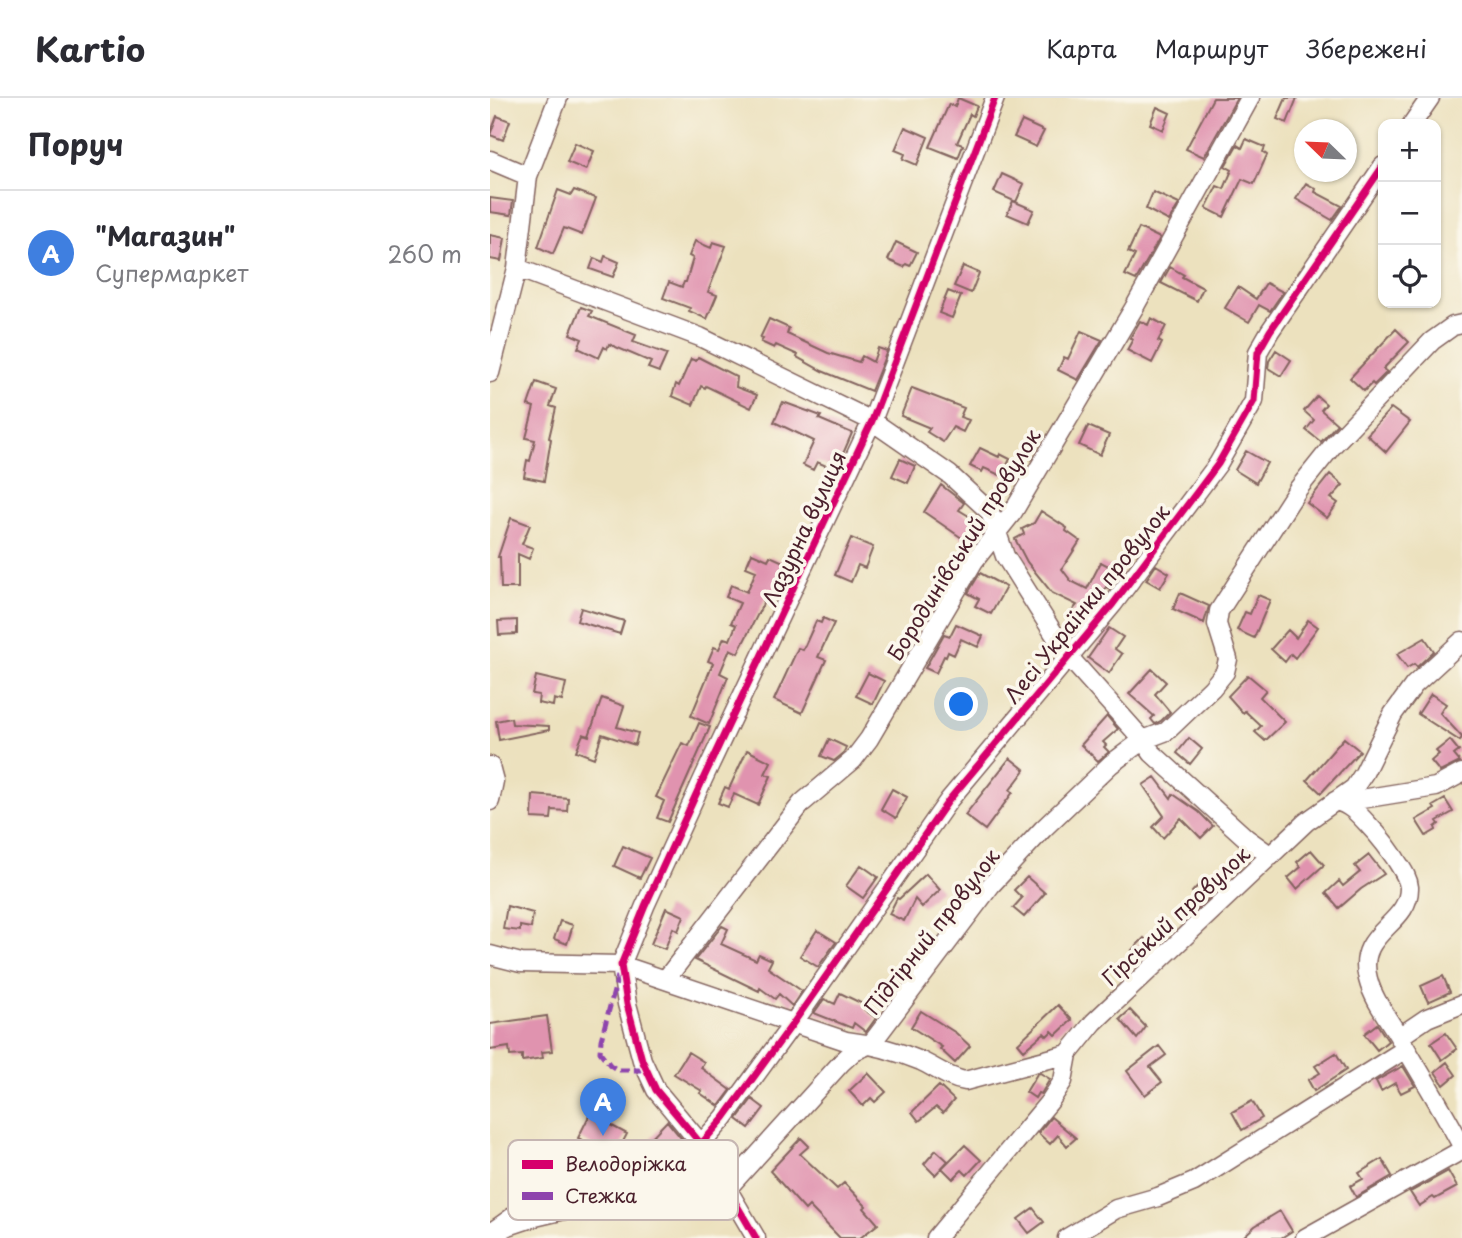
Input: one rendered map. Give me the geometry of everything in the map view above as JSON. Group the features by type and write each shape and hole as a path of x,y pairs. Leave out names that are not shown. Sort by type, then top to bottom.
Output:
{"street":[{"path":"490,373 517,268 528,176 558,98"},
{"name":"Лазурна вулиця","path":"621,965 645,906 872,421 995,98"},
{"name":"Бородинівський провулок","path":"666,979 706,923 802,803 853,760 869,739 974,561 1013,512 1134,308 1250,98"},
{"path":"1415,119 1430,98"},
{"path":"490,160 528,176"},
{"name":"Лесі Українки провулок","path":"705,1140 724,1118 794,1022 949,800 1113,604 1218,464 1254,401 1258,352 1378,173"},
{"path":"517,268 701,337 872,421 950,475 990,512 1005,556 1068,656 1152,753 1202,800 1271,856"},
{"name":"Підгірний провулок","path":"738,1176 842,1062 854,1051 871,1044 991,885 1044,829 1111,764 1143,740 1167,731 1212,688 1225,672 1228,659 1217,624 1219,611 1298,489 1334,444 1432,341 1453,326 1462,324"},
{"name":"Гірський провулок","path":"936,1238 1050,1101 1063,1081 1068,1054 1094,1022 1306,822 1354,788 1393,714 1414,685 1462,641"},
{"path":"490,766 494,781 490,801"},
{"path":"1339,801 1436,787 1462,773"},
{"path":"1305,1238 1462,1148 1368,981 1364,960 1370,945 1399,913 1406,901 1409,886 1405,874 1383,840 1339,801"},
{"path":"490,954 521,963 621,965 846,1041 871,1044 922,1062 951,1079 965,1082 1068,1054"},
{"path":"621,965 627,1004 647,1070 656,1090 698,1140"},
{"path":"1067,1238 1116,1209 1158,1197 1194,1182 1402,1043 1427,1017 1462,1004"},
{"path":"738,1209 755,1238"},
{"path":"494,1234 512,1220"},
{"path":"494,1234 528,1220"}],"building":[{"path":"958,98 977,106 973,116 970,114 957,143 963,145 958,158 930,147 949,104 955,107"},
{"path":"1213,98 1237,98 1204,157 1186,149"},
{"path":"1286,98 1297,98 1287,123 1277,119"},
{"path":"1157,107 1170,113 1163,130 1150,124"},
{"path":"497,116 510,121 503,140 490,135"},
{"path":"1022,121 1044,131 1036,147 1014,137"},
{"path":"905,127 928,137 917,165 903,159 905,154 895,150"},
{"path":"1246,139 1265,147 1263,152 1267,155 1254,184 1242,179 1224,217 1206,208 1217,186 1224,189 1232,170 1225,166 1237,145 1242,148"},
{"path":"575,143 594,151 586,170 567,162"},
{"path":"1002,174 1024,184 1016,202 994,192"},
{"path":"1306,183 1316,189 1315,192 1342,206 1332,220 1296,199"},
{"path":"558,190 571,195 574,190 596,198 582,235 564,228 553,254 538,247"},
{"path":"1153,192 1179,204 1169,221 1146,209"},
{"path":"490,198 513,201 511,215 490,212"},
{"path":"1013,201 1034,210 1028,223 1007,214"},
{"path":"1139,228 1160,238 1136,280 1125,275 1135,255 1128,252"},
{"path":"490,235 505,238 501,261 490,259"},
{"path":"695,241 711,248 713,242 726,246 708,292 717,295 707,319 689,311 690,308 663,298 669,282 682,287 686,282 693,258 689,256"},
{"path":"896,242 917,252 910,266 906,264 904,267 888,260"},
{"path":"605,256 619,262 613,277 590,269 594,258 603,262"},
{"path":"963,266 979,273 971,293 954,286"},
{"path":"1170,267 1203,288 1197,301 1161,283"},
{"path":"1266,283 1283,292 1270,311 1259,305 1249,322 1225,308 1238,287 1256,299"},
{"path":"948,291 961,296 952,318 939,313"},
{"path":"581,307 592,311 589,316 636,335 633,342 667,354 659,372 648,368 651,362 609,344 607,349 604,347 599,358 578,348 582,339 570,334"},
{"path":"1151,318 1166,326 1158,341 1162,343 1152,363 1127,350 1133,339 1130,338 1140,321 1148,325"},
{"path":"769,319 789,328 787,334 828,353 859,362 862,356 873,362 878,348 887,351 871,391 822,371 797,357 798,355 776,345 774,348 761,342 763,339 760,338"},
{"path":"1396,329 1409,342 1383,369 1387,372 1364,391 1350,378"},
{"path":"1081,331 1102,340 1078,380 1058,370 1064,357 1068,359"},
{"path":"1276,350 1291,360 1281,376 1268,368"},
{"path":"698,357 737,377 736,387 757,395 751,408 706,386 701,386 693,405 672,396 691,359 696,361"},
{"path":"536,382 556,389 550,406 556,408 544,481 524,477 535,440 526,438 534,407 528,405"},
{"path":"912,388 964,408 960,417 969,420 963,432 953,427 943,442 927,432 930,428 901,416"},
{"path":"1317,396 1326,404 1321,410 1337,424 1321,442 1306,430 1314,420 1304,411"},
{"path":"783,402 821,416 819,419 852,433 836,470 817,462 813,470 803,465 814,441 774,422"},
{"path":"1391,408 1410,422 1386,452 1367,435"},
{"path":"1088,426 1109,435 1100,455 1079,445"},
{"path":"980,448 1010,459 1002,476 984,468 982,472 970,466"},
{"path":"1246,451 1267,463 1256,483 1235,470"},
{"path":"900,459 915,466 908,483 892,476"},
{"path":"1330,474 1343,485 1331,498 1338,503 1327,518 1307,503"},
{"path":"941,485 964,503 959,510 982,524 984,530 972,545 924,512"},
{"path":"1041,511 1067,528 1066,531 1080,541 1062,569 1071,581 1087,589 1101,562 1122,573 1110,589 1106,587 1081,620 1071,612 1077,605 1052,593 1027,562 1015,539 1024,534 1022,529 1034,523"},
{"path":"511,518 530,525 522,544 533,548 529,559 518,554 518,588 501,588 498,557"},
{"path":"851,538 873,547 865,568 858,565 851,582 835,575"},
{"path":"752,553 768,560 770,556 788,564 772,596 768,594 738,653 730,649 720,673 728,677 709,724 691,716 713,663 708,661 714,647 719,649 724,638 730,640 736,625 731,623 740,603 726,597 731,585 747,592 756,571 746,567"},
{"path":"1156,565 1169,573 1160,588 1146,580"},
{"path":"980,573 1006,587 991,614 975,606 979,599 968,593"},
{"path":"1180,593 1209,606 1204,623 1173,609"},
{"path":"1258,595 1270,600 1254,638 1237,630 1245,612 1250,614"},
{"path":"581,608 624,621 620,634 577,621"},
{"path":"823,618 834,623 818,657 826,660 802,713 774,700 798,648 803,650 816,621 821,623"},
{"path":"517,620 517,634 499,635 498,621"},
{"path":"1308,620 1318,627 1295,658 1291,654 1285,662 1271,649 1288,630 1296,638"},
{"path":"956,624 983,636 978,647 961,639 954,655 948,652 946,657 944,656 936,673 925,668 944,634 950,636"},
{"path":"1109,628 1123,637 1115,649 1122,654 1109,673 1088,658"},
{"path":"1425,638 1434,651 1417,667 1414,664 1407,668 1397,654"},
{"path":"1152,669 1166,682 1155,694 1170,712 1155,724 1151,719 1154,716 1129,694"},
{"path":"868,673 884,681 873,704 856,696"},
{"path":"1248,675 1266,690 1260,697 1285,722 1265,741 1255,732 1261,726 1245,711 1243,713 1228,696"},
{"path":"536,676 566,683 562,701 554,699 553,706 538,703 539,695 532,694"},
{"path":"1431,694 1446,704 1440,713 1462,737 1460,741 1418,714"},
{"path":"602,698 624,706 617,727 638,733 635,745 602,734 594,758 576,751 583,734 589,736"},
{"path":"1107,716 1118,729 1103,742 1109,752 1098,761 1081,745"},
{"path":"511,718 512,724 549,726 549,730 499,740 496,721"},
{"path":"699,723 710,727 668,822 657,818 664,801 656,797 682,743 689,746"},
{"path":"1189,738 1202,749 1190,764 1177,753"},
{"path":"1344,738 1360,751 1321,793 1307,780"},
{"path":"829,739 846,747 844,753 834,761 821,756"},
{"path":"1450,740 1459,751 1454,755 1460,762 1440,772 1431,761 1439,754 1436,751"},
{"path":"747,750 771,762 765,774 771,776 758,805 734,794 728,807 718,803 725,787 729,789"},
{"path":"1010,758 1025,770 1010,790 1013,792 985,830 965,815"},
{"path":"1155,777 1171,798 1173,794 1199,812 1213,826 1201,838 1181,818 1163,838 1153,827 1164,816 1143,785"},
{"path":"892,789 907,797 896,818 881,809"},
{"path":"533,795 568,798 567,811 552,810 551,819 532,818"},
{"path":"1445,799 1453,812 1437,821 1439,824 1435,827 1436,830 1426,836 1416,820 1435,809 1433,806"},
{"path":"623,846 650,858 640,878 614,866"},
{"path":"1311,850 1324,865 1297,889 1288,878 1301,867 1297,862"},
{"path":"1369,855 1384,874 1339,908 1326,893 1339,881 1343,886 1360,872 1355,866"},
{"path":"861,865 878,877 863,898 846,886"},
{"path":"926,874 940,890 922,907 915,899 904,921 889,914 897,898"},
{"path":"1027,877 1045,893 1024,917 1013,908 1022,898 1014,890"},
{"path":"1202,881 1212,890 1209,893 1211,896 1197,910 1190,903 1196,896 1192,892"},
{"path":"507,906 533,913 531,928 520,926 520,931 503,929"},
{"path":"666,908 684,916 678,931 673,928 665,949 651,944"},
{"path":"560,921 573,925 567,944 554,939"},
{"path":"722,926 728,929 721,944 756,960 759,954 772,960 768,968 802,991 792,1006 779,994 775,999 760,988 759,991 695,960"},
{"path":"817,930 836,942 818,967 800,956"},
{"path":"1144,938 1155,949 1143,960 1132,950"},
{"path":"1443,976 1450,992 1428,1002 1421,986"},
{"path":"840,993 867,1006 865,1010 876,1018 866,1032 854,1023 852,1028 814,1013 824,999 835,1004"},
{"path":"1058,1005 1072,1020 1056,1035 1052,1031 1047,1036 1044,1033 1024,1050 1018,1043"},
{"path":"1130,1010 1146,1027 1137,1039 1120,1019"},
{"path":"921,1011 956,1033 970,1046 955,1063 940,1049 942,1047 911,1027"},
{"path":"547,1016 552,1051 542,1052 543,1058 522,1061 522,1055 510,1056 509,1047 490,1050 490,1024"},
{"path":"1377,1024 1388,1041 1377,1050 1364,1034"},
{"path":"1446,1033 1457,1049 1442,1060 1431,1043"},
{"path":"1159,1046 1166,1055 1150,1067 1162,1082 1145,1095 1127,1071"},
{"path":"688,1052 704,1062 701,1068 731,1090 719,1106 700,1093 702,1091 674,1074"},
{"path":"1336,1053 1346,1070 1314,1091 1308,1080 1320,1073 1315,1066"},
{"path":"1447,1062 1456,1075 1444,1085 1435,1072"},
{"path":"1403,1066 1415,1086 1401,1093 1395,1083 1381,1091 1376,1081"},
{"path":"868,1073 886,1092 875,1102 871,1098 863,1106 849,1091"},
{"path":"1040,1073 1050,1079 1041,1094 1038,1093 1035,1098 1026,1092"},
{"path":"939,1086 954,1100 943,1113 936,1107 919,1121 912,1112"},
{"path":"752,1099 764,1108 749,1128 737,1119"},
{"path":"1252,1101 1262,1118 1242,1130 1232,1112"},
{"path":"590,1114 627,1134 624,1140 578,1138"},
{"path":"1051,1117 1076,1138 1067,1146 1058,1135 1050,1144 1038,1133"},
{"path":"667,1121 683,1140 649,1140"},
{"path":"801,1138 809,1146 800,1154 837,1189 844,1183 866,1206 864,1208 878,1224 860,1238 840,1238 809,1206 805,1210 770,1171"},
{"path":"965,1145 981,1160 967,1175 962,1170 953,1179 942,1168"},
{"path":"936,1150 948,1161 935,1175 924,1164"},
{"path":"1382,1159 1392,1176 1356,1197 1350,1186 1363,1179 1359,1173"},
{"path":"1448,1171 1457,1187 1419,1206 1410,1192"},
{"path":"1033,1208 1044,1222 1029,1233 1018,1219"},
{"path":"1280,1211 1292,1231 1281,1238 1242,1238 1255,1226"}],"marked path":[{"path":"618,976 600,1052 610,1065 618,1070 647,1070"}],"cycle path":[{"path":"698,1140 656,1090 642,1060 627,1004 621,965 704,777 872,421 995,98"},
{"path":"705,1140 724,1118 794,1022 949,800 1113,604 1218,464 1254,401 1258,352 1378,173"},
{"path":"738,1207 756,1238"}],"place":[{"name":"\"Магазин\"","path":"603,1136"}]}
